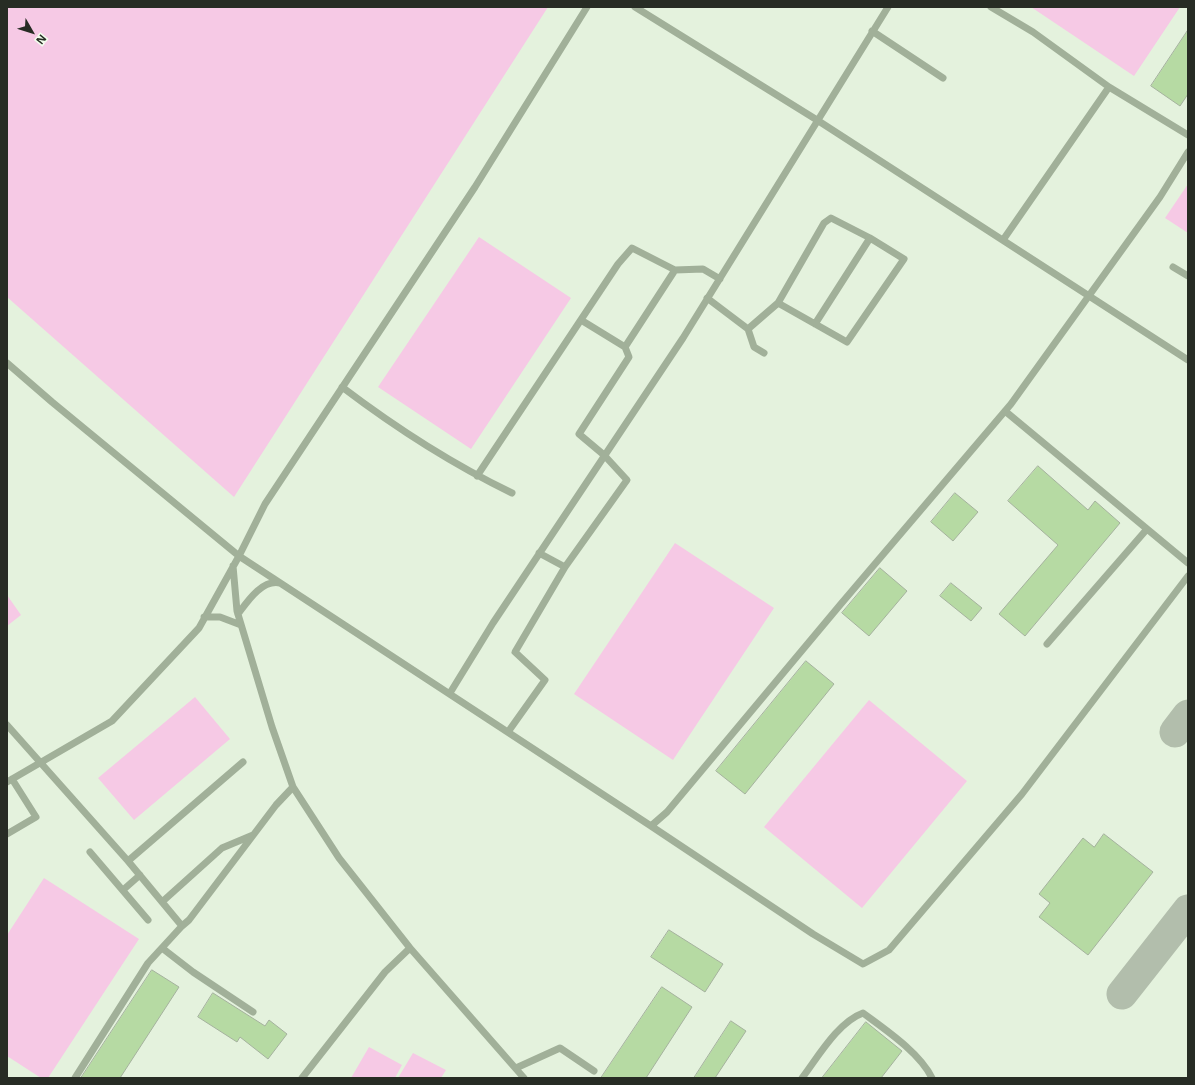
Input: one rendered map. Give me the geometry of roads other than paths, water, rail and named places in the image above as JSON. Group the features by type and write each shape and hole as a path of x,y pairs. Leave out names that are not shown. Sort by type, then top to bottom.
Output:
{"lane":[{"path":"7,834 36,817 10,780 112,721 199,628 239,556 265,504 475,187 587,7"},
{"path":"635,7 817,120 1188,360"},
{"path":"450,693 539,553 720,279 888,7"},
{"path":"991,7 1033,32 1109,87 1188,135"},
{"path":"872,31 943,78"},
{"path":"1004,240 1109,87"},
{"path":"651,826 667,812 1005,411 1160,197 1188,152"},
{"path":"748,329 778,303 824,223 831,218 870,238 904,258 847,342 778,303"},
{"path":"815,324 870,238"},
{"path":"477,476 618,264 632,248 675,270 703,269 720,279"},
{"path":"1173,267 1188,276"},
{"path":"625,347 675,270"},
{"path":"707,298 748,329 754,348 764,353"},
{"path":"508,732 545,680 515,652 565,567 627,480 604,455 579,434 629,357 625,347 581,320"},
{"path":"7,363 52,402 239,556 450,693 813,934 863,964 889,950 1022,794 1188,576"},
{"path":"342,387 385,420 477,476 512,493"},
{"path":"1005,411 1188,563"},
{"path":"1047,644 1147,529"},
{"path":"539,553 565,567"},
{"path":"233,566 238,614 272,727 293,787 338,858 410,948 524,1078"},
{"path":"238,614 253,593 275,582 281,583"},
{"path":"204,617 220,617 241,625"},
{"path":"7,725 42,762 182,926"},
{"path":"128,861 243,762"},
{"path":"75,1078 148,963 189,920 276,805 293,787"},
{"path":"162,902 222,848 253,835"},
{"path":"90,852 148,920"},
{"path":"123,890 140,875"},
{"path":"162,948 193,972 253,1012"},
{"path":"302,1078 385,972 410,948"},
{"path":"802,1078 845,1023 855,1016 863,1013 882,1027 927,1067 932,1078"},
{"path":"516,1068 560,1048 594,1072"}]}
